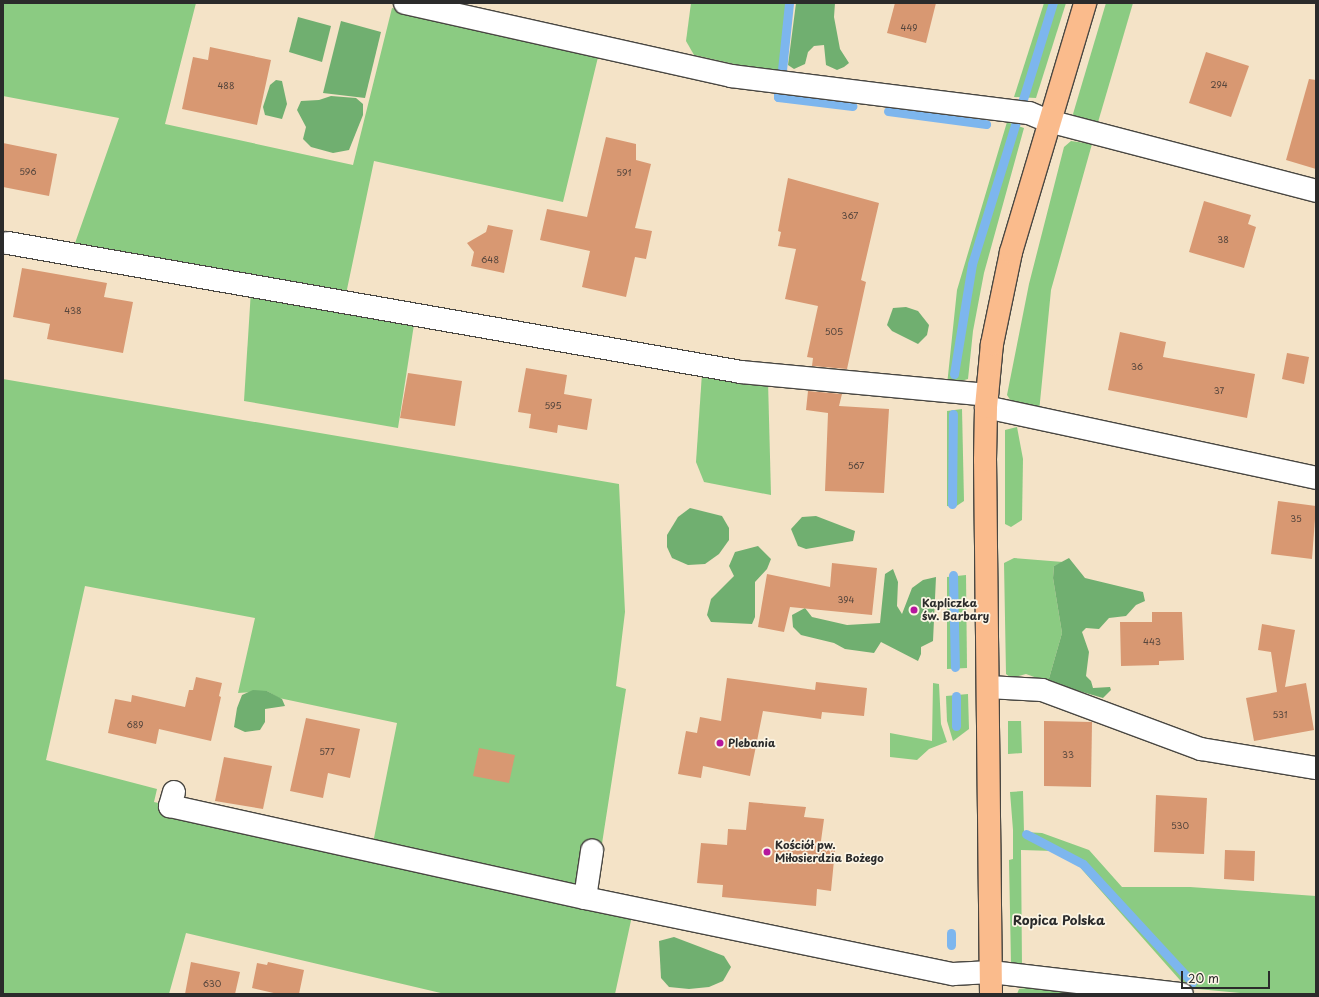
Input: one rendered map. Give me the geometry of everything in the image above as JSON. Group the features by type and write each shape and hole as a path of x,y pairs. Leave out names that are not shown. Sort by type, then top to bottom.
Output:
{"main road":[{"path":"991,994 987,401 992,344 1011,252 1029,115 1085,3"}],"street":[{"path":"405,3 731,76 1029,115 1316,191"},
{"path":"8,243 741,372 987,401 1316,478"},
{"path":"988,687 1042,690 1201,749 1316,768"},
{"path":"174,792 170,806 585,898 953,974 991,972 1182,994"},
{"path":"585,898 592,851"}],"green space":[{"path":"3,3 196,3 165,124 353,165 392,8 599,53 563,202 374,161 346,294 74,246 119,118 3,96"},
{"path":"691,3 792,3 783,75 694,55 686,41"},
{"path":"796,3 835,3 834,17 840,49 849,63 837,70 826,65 824,45 814,46 808,52 805,64 794,69 788,65"},
{"path":"1044,3 1066,3 1036,98 1014,97"},
{"path":"1106,3 1133,3 1096,129 1075,119 1073,114"},
{"path":"298,17 331,26 322,62 289,52"},
{"path":"341,21 381,32 365,98 323,93"},
{"path":"276,80 282,81 287,104 282,119 265,115 263,107 270,85"},
{"path":"331,96 356,98 363,104 363,115 349,150 333,153 311,147 303,139 306,127 297,110 301,101 319,100"},
{"path":"1007,122 1024,128 984,273 973,331 968,379 947,385 957,290"},
{"path":"1071,141 1092,144 1051,290 1039,412 1015,407 1007,395 1029,284 1064,147"},
{"path":"251,290 415,318 398,428 244,401"},
{"path":"906,307 918,311 929,325 927,335 918,344 892,331 887,325 893,308"},
{"path":"702,373 768,381 771,495 704,482 696,462"},
{"path":"3,379 619,484 625,612 616,686 626,689 601,850 581,888 373,843 397,723 279,698 267,691 238,693 255,618 85,586 46,760 157,789 154,802 632,916 615,994 445,994 186,933 169,994 3,994"},
{"path":"962,409 964,501 955,507 947,506 947,411"},
{"path":"1017,427 1023,459 1022,520 1011,527 1005,524 1005,430"},
{"path":"690,508 722,516 729,528 729,540 719,554 705,564 688,565 672,558 667,547 667,535 678,517"},
{"path":"816,516 855,531 853,541 806,549 798,546 791,529 802,517"},
{"path":"758,546 771,559 767,569 755,582 755,617 752,624 711,622 707,615 711,599 734,576 729,566 735,552"},
{"path":"1014,558 1063,562 1054,566 1053,578 1062,633 1048,682 1026,674 1011,678 1006,674 1004,563"},
{"path":"1069,558 1085,578 1143,592 1145,601 1136,605 1126,616 1109,618 1099,629 1086,628 1082,632 1089,652 1086,676 1091,681 1093,688 1110,687 1111,690 1103,698 1048,682 1062,633 1053,578 1054,566"},
{"path":"893,569 898,582 897,606 902,614 912,588 923,580 936,577 933,641 921,647 921,654 918,661 881,642 874,653 845,649 834,643 801,635 793,627 792,615 805,608 812,617 847,625 880,623 885,574"},
{"path":"966,575 967,668 947,669 947,577"},
{"path":"933,683 939,684 941,724 947,742 929,749 917,760 890,757 890,733 932,741"},
{"path":"253,690 267,691 282,699 285,706 265,709 265,722 260,730 245,732 234,727 237,708 242,695"},
{"path":"968,694 969,729 953,741 947,721 946,696"},
{"path":"1008,721 1021,721 1022,753 1008,754"},
{"path":"1023,791 1024,832 1042,833 1089,850 1122,887 1190,887 1316,896 1316,994 1251,994 1187,988 1078,865 1053,851 1021,850 1022,967 1011,964 1009,860 1013,859 1013,830 1010,792"},
{"path":"674,937 724,956 731,967 723,981 709,987 689,989 669,987 661,978 659,941"},
{"path":"1040,986 1139,994 1017,994 1019,989"}],"building":[{"path":"895,3 936,3 926,43 887,33"},
{"path":"210,47 271,60 257,125 182,109 193,57 208,60"},
{"path":"1206,52 1249,66 1231,117 1189,103"},
{"path":"1309,79 1316,80 1316,169 1286,160"},
{"path":"606,137 636,144 636,160 651,164 635,228 652,231 646,259 635,257 626,297 582,287 590,251 540,240 547,209 587,217"},
{"path":"3,143 57,154 49,196 3,187"},
{"path":"788,178 879,203 861,280 866,282 847,369 812,366 813,358 807,357 818,306 785,299 796,249 778,246 781,232 778,231"},
{"path":"1204,201 1251,215 1248,224 1256,227 1244,268 1189,252"},
{"path":"488,225 513,230 504,273 471,266 474,252 467,243 486,232"},
{"path":"22,268 107,283 104,297 133,302 123,353 47,339 50,324 13,317"},
{"path":"1120,332 1166,342 1163,357 1255,374 1247,418 1108,390"},
{"path":"1287,353 1309,357 1304,384 1282,379"},
{"path":"526,368 567,375 564,394 592,399 587,430 558,425 557,433 529,428 531,414 518,412"},
{"path":"408,373 462,381 455,426 400,418"},
{"path":"808,391 842,394 839,406 889,409 884,493 825,491 828,413 806,410"},
{"path":"1278,501 1316,506 1312,559 1271,554"},
{"path":"832,563 877,568 872,615 790,607 784,632 758,627 767,574 830,587"},
{"path":"1152,612 1182,612 1184,660 1159,661 1159,665 1121,666 1120,622 1152,622"},
{"path":"1262,624 1295,630 1285,687 1306,683 1314,730 1254,741 1246,698 1277,692 1271,652 1258,650"},
{"path":"196,677 222,683 219,696 221,697 211,741 159,729 156,744 108,733 115,699 131,702 132,695 185,707 189,690 193,690"},
{"path":"727,678 815,690 816,682 867,688 864,716 822,712 821,719 763,711 750,776 703,766 701,778 678,774 686,731 697,733 700,717 721,721"},
{"path":"306,718 360,729 350,778 328,773 323,798 290,791"},
{"path":"1044,721 1092,722 1091,787 1044,786"},
{"path":"479,748 515,755 509,783 473,776"},
{"path":"224,757 272,766 263,809 215,801"},
{"path":"1156,795 1207,798 1204,854 1154,852"},
{"name":"Kościół pw. Miłosierdzia Bożego","path":"749,802 806,807 804,817 824,819 820,848 835,850 831,891 817,889 816,906 722,897 723,885 697,883 701,843 727,845 728,829 746,830"},
{"path":"1225,850 1255,851 1254,881 1224,879"},
{"path":"191,962 240,972 235,994 185,994"},
{"path":"268,962 304,970 299,994 278,994 252,988 257,963 267,965"}],"waterway":[{"path":"782,70 789,3"},
{"path":"954,374 972,264 1053,3"},
{"path":"778,93 778,97 852,106"},
{"path":"888,111 986,124"},
{"path":"952,504 953,414"},
{"path":"953,575 955,667"},
{"path":"956,696 956,726"},
{"path":"1026,834 1083,864 1192,982"},
{"path":"951,933 951,945"}],"place":[{"name":"Kapliczka św. Barbary","path":"914,610"},
{"name":"Plebania","path":"720,743"},
{"name":"Kościół pw. Miłosierdzia Bożego","path":"767,852"}],"district":[{"name":"Ropica Polska","path":"1059,920"}]}
